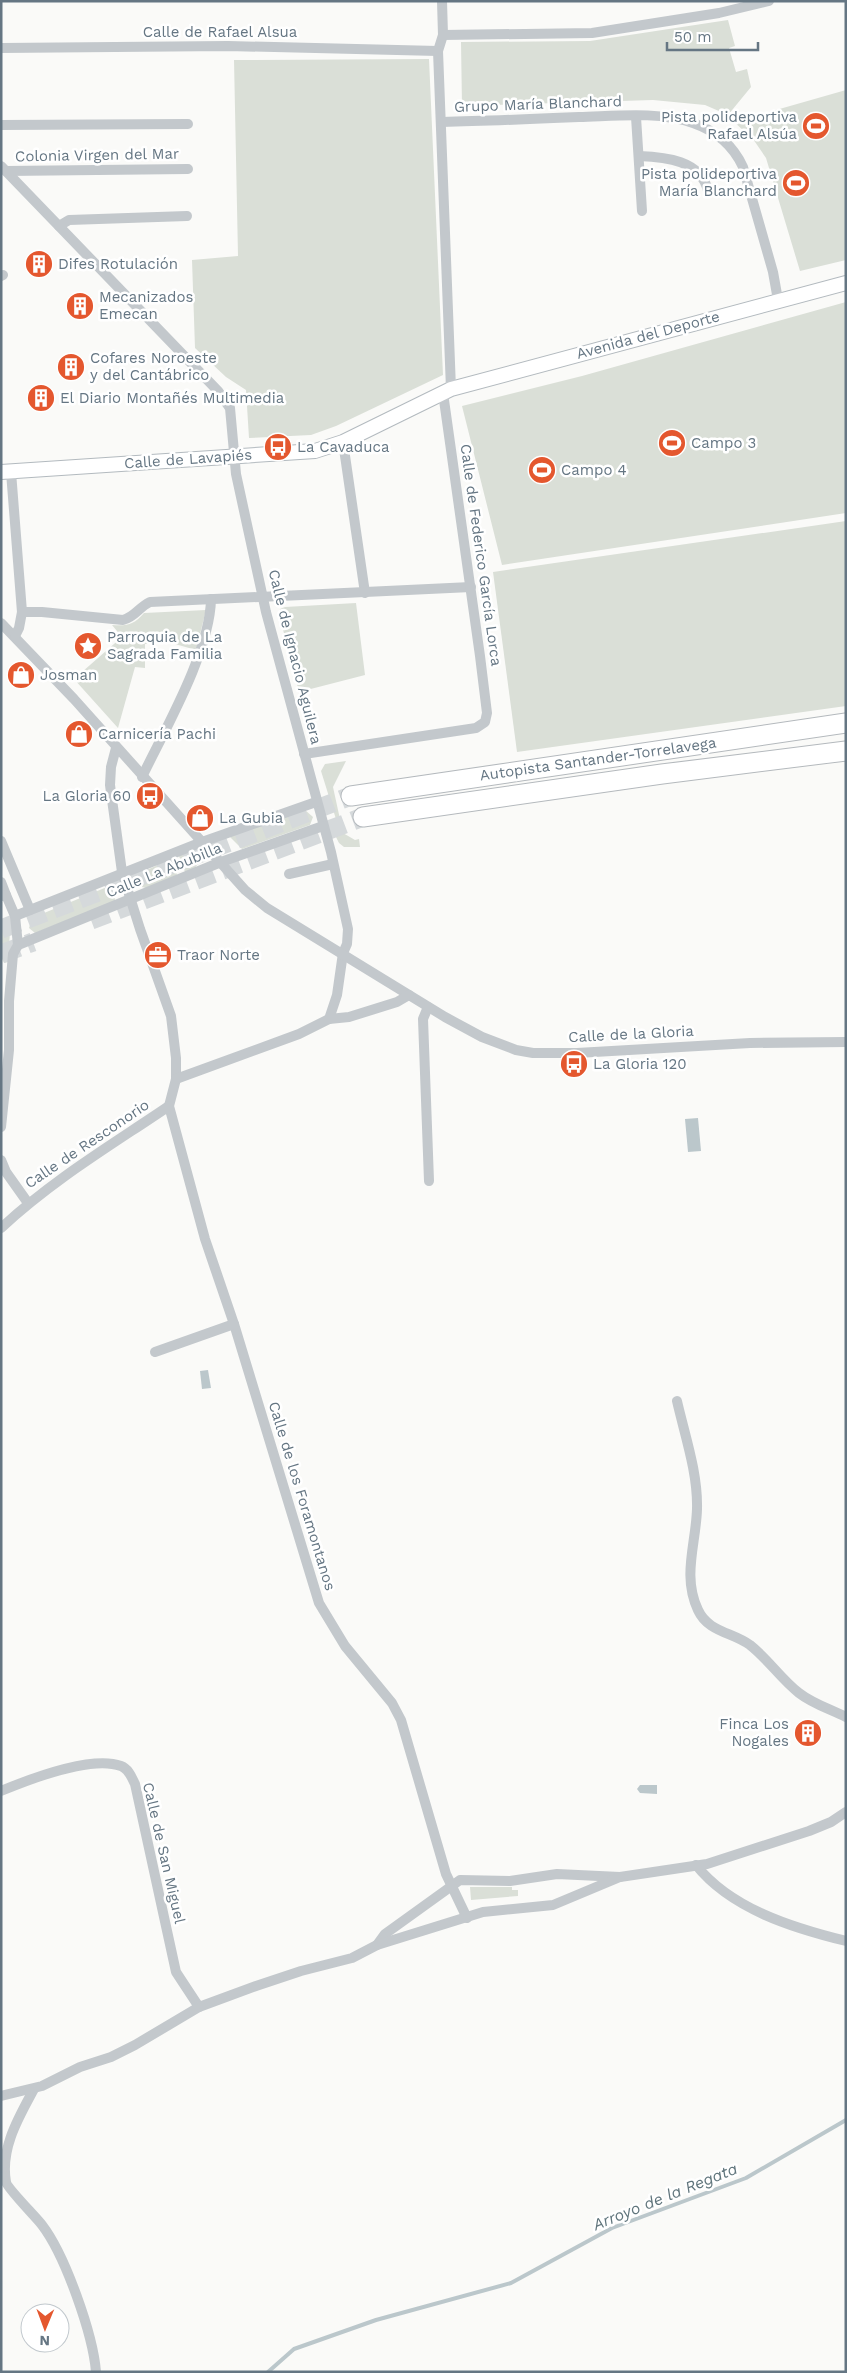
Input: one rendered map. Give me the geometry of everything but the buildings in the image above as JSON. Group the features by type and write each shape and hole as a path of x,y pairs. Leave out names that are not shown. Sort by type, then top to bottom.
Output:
{"highway":[{"name":"Autopista Santander-Torrelavega","path":"351,796 846,723"},
{"name":"Autopista Santander-Torrelavega","path":"363,817 662,774 846,750"}],"main road":[{"name":"Avenida del Deporte","path":"447,391 846,283"},
{"name":"Calle de Lavapiés","path":"6,472 315,451 343,442 447,391"}],"street":[{"path":"442,1 443,35 438,51 442,122 447,391"},
{"path":"443,35 592,33 719,13 769,1"},
{"name":"Calle de Rafael Alsua","path":"1,48 228,46 438,51"},
{"name":"Grupo María Blanchard","path":"636,117 642,210"},
{"name":"Grupo María Blanchard","path":"442,122 663,117 694,123 726,142 736,152 751,190 773,272 778,300"},
{"name":"Colonia Virgen del Mar","path":"1,125 188,124"},
{"path":"639,156 662,157 685,164 698,172 706,183 708,191"},
{"name":"Colonia Virgen del Mar","path":"4,169 188,169"},
{"name":"Calle de Ignacio Aguilera","path":"4,169 218,391 230,408 234,456 263,597 333,864 348,929 347,944 343,953"},
{"path":"59,226 69,220 186,216"},
{"name":"Calle de Federico García Lorca","path":"304,754 476,728 485,722 487,713 447,391"},
{"path":"343,442 365,592"},
{"path":"6,472 22,612 15,636"},
{"path":"22,612 42,612 112,620 131,618 140,606 150,602 471,587"},
{"path":"142,777 185,689 207,627 211,599"},
{"name":"Calle de la Gloria","path":"1,623 222,862 245,890 267,908 428,1007 482,1037 516,1050 533,1053 577,1053 750,1042 846,1042"},
{"name":"Calle de los Foramontanos","path":"116,748 111,767 110,785 122,872 171,1016 176,1058 176,1079 169,1106 205,1238 234,1324 319,1603 346,1646 392,1703 402,1720 446,1874 467,1918"},
{"name":"Calle La Abubilla","path":"15,916 122,872 316,802"},
{"name":"Calle La Abubilla","path":"18,945 222,862 323,826"},
{"path":"1,841 30,910"},
{"path":"289,874 333,864"},
{"path":"1,882 4,896 15,916 18,945 13,962 9,1000 8,1062 1,1126"},
{"path":"329,1019 337,995 343,953"},
{"path":"176,1079 291,1038 329,1019 357,1015 397,1002 409,995"},
{"path":"428,1007 424,1019 429,1182"},
{"name":"Calle de Resconorio","path":"1,1228 28,1203 68,1171 169,1106"},
{"path":"1,1160 6,1172 28,1203"},
{"path":"156,1352 234,1324"},
{"path":"677,1401 695,1483 697,1509 689,1577 697,1609 704,1621 749,1644 800,1694 812,1702 846,1717"},
{"name":"Calle de San Miguel","path":"1,1791 68,1768 115,1765 123,1767 130,1773 135,1784 176,1972 199,2007"},
{"path":"377,1945 385,1934 460,1880 510,1881 557,1874 620,1877 696,1865 809,1831 831,1822 846,1812"},
{"path":"696,1865 711,1882 746,1905 813,1934 846,1942"},
{"path":"1,2096 34,2089 135,2046 199,2007 301,1971 352,1958 377,1945 483,1912 553,1905 620,1877"},
{"path":"34,2089 13,2128 4,2163 6,2184 43,2226 57,2251 88,2330 96,2372"}],"shaded area":[{"path":"728,20 735,46 729,48 736,72 747,69 751,87 728,115 705,105 653,100 462,106 461,42 590,41"},
{"path":"429,59 443,375 336,426 311,435 249,438 246,390 226,377 195,348 192,260 238,256 234,60"},
{"path":"846,90 846,260 800,271 766,158 753,139 734,122"},
{"path":"846,302 846,513 502,565 462,406 582,376"},
{"path":"846,521 846,706 517,752 493,572"},
{"path":"356,603 365,675 299,692 279,614 280,609 285,607"},
{"path":"206,610 196,650 168,642 145,644 145,668 135,667 118,728 74,679 122,637 112,625 130,624 144,613"},
{"path":"346,761 333,787 343,833 355,840 359,839 360,847 344,847 339,843 334,833 340,832 321,771 325,764"},
{"path":"305,810 313,817 310,825 242,849 229,836"},
{"path":"189,852 196,853 199,862 195,868 185,872 179,856"},
{"path":"171,859 177,875 146,888 138,886 135,879 138,874"},
{"path":"107,887 114,890 115,901 35,933 29,928 32,918"},
{"path":"1,917 10,932 8,962 4,963 1,957"},
{"path":"698,1118 701,1151 688,1152 685,1119"},
{"path":"208,1370 211,1388 202,1389 200,1371"},
{"path":"640,1785 657,1785 657,1794 640,1793 637,1789"},
{"path":"470,1887 512,1887 512,1890 518,1890 518,1896 471,1900"}],"waterway":[{"name":"Arroyo de la Regata","path":"268,2372 294,2349 376,2320 511,2283 612,2228 746,2178 846,2120"}],"tunnel":[{"path":"1,929 351,796"},
{"path":"91,920 363,817"},
{"path":"1,954 33,942"}],"place":[{"name":"Pista polideportiva Rafael Alsúa","path":"816,126"},
{"name":"Pista polideportiva María Blanchard","path":"796,183"},
{"name":"Difes Rotulación","path":"39,264"},
{"name":"Mecanizados Emecan","path":"80,306"},
{"name":"Cofares Noroeste y del Cantábrico","path":"71,367"},
{"name":"El Diario Montañés Multimedia","path":"41,398"},
{"name":"Campo 3","path":"672,443"},
{"name":"La Cavaduca","path":"278,447"},
{"name":"Campo 4","path":"542,470"},
{"name":"Parroquia de La Sagrada Familia","path":"88,646"},
{"name":"Josman","path":"21,675"},
{"name":"Carnicería Pachi","path":"79,734"},
{"name":"La Gloria 60","path":"150,796"},
{"name":"La Gubia","path":"200,818"},
{"name":"Traor Norte","path":"158,955"},
{"name":"La Gloria 120","path":"574,1064"},
{"name":"Finca Los Nogales","path":"808,1733"}]}
